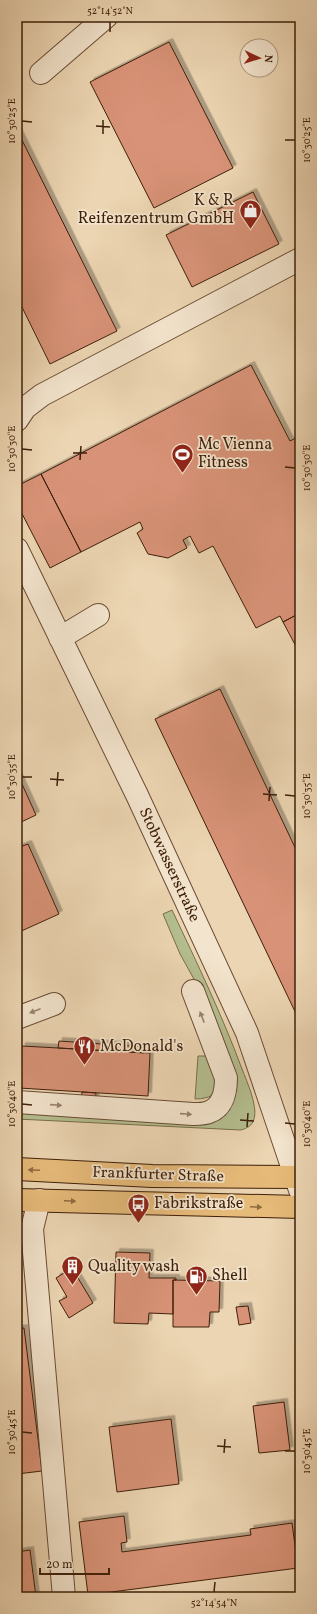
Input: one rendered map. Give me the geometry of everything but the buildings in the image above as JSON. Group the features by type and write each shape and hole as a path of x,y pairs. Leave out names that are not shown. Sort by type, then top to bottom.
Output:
{"main road":[{"name":"Frankfurter Straße","path":"17,1169 152,1176 299,1181"},
{"name":"Frankfurter Straße","path":"17,1200 300,1207"}],"street":[{"path":"42,73 106,17"},
{"path":"17,420 25,408 42,395 300,259"},
{"name":"Stobwasserstraße","path":"17,549 137,795 247,1033 299,1181"},
{"path":"60,638 98,615"},
{"path":"17,1102 193,1114 209,1112 221,1102 226,1089 226,1078 193,992"},
{"path":"17,1018 54,1004"},
{"path":"39,1200 32,1228 64,1597"}],"green space":[{"path":"172,910 218,1009 249,1087 255,1108 254,1119 251,1125 241,1130 17,1119 17,1107 227,1105 195,981 180,954 163,914"},
{"path":"198,1056 210,1056 217,1078 217,1085 216,1091 212,1095 205,1098 195,1099"}],"place":[{"name":"K & R Reifenzentrum GmbH","path":"250,230"},
{"name":"Mc Vienna Fitness","path":"183,474"},
{"name":"McDonald's","path":"85,1066"},
{"name":"Fabrikstraße","path":"139,1224"},
{"name":"Quality wash","path":"72,1286"},
{"name":"Shell","path":"196,1296"}]}
